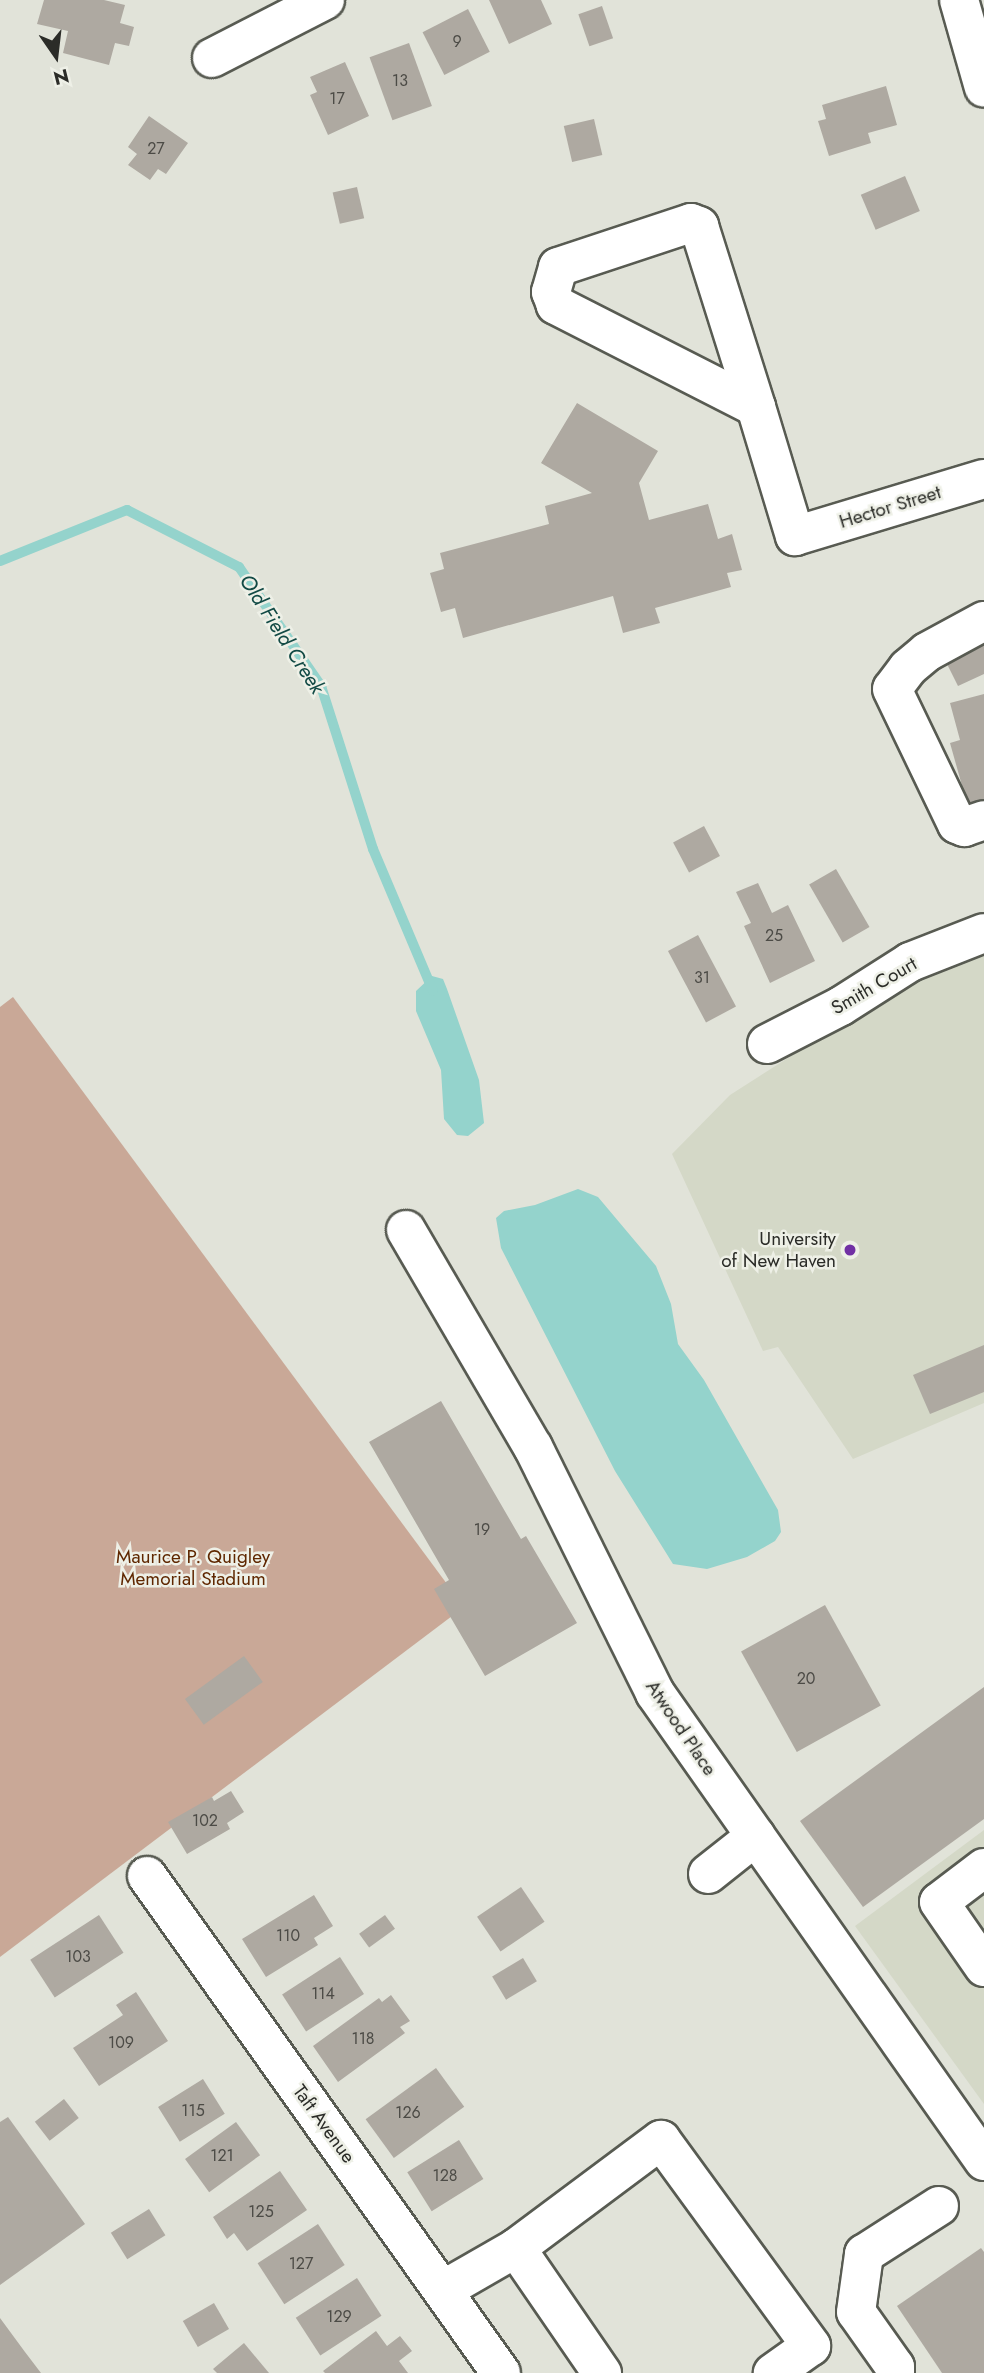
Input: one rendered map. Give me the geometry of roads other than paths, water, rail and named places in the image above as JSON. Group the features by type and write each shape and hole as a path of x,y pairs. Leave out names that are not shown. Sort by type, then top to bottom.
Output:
{"street":[{"path":"212,58 325,0"},
{"path":"959,0 984,88"},
{"path":"691,223 699,226 756,407 556,304 551,292 558,267 691,223"},
{"name":"Hector Street","path":"756,407 795,536 984,479"},
{"path":"984,621 937,645 908,668 892,689 957,824 964,827 984,820"},
{"name":"Smith Court","path":"767,1044 841,1006 910,962 984,933"},
{"name":"Atwood Place","path":"406,1230 533,1447 655,1693 984,2161"},
{"path":"708,1874 756,1836"},
{"path":"984,1868 939,1902 984,1967"},
{"name":"Taft Avenue","path":"147,1876 501,2373"},
{"path":"443,2290 516,2248 661,2140 811,2346"},
{"path":"895,2373 895,2367 856,2312 864,2254 939,2206"},
{"path":"516,2248 602,2373"},
{"path":"774,2373 856,2312"}],"water":[{"path":"432,976 443,979 479,1080 484,1123 468,1136 457,1135 444,1119 441,1070 416,1011 416,991"},
{"path":"578,1189 598,1197 656,1266 671,1304 678,1344 704,1380 778,1510 781,1532 775,1541 747,1557 707,1569 673,1564 615,1471 501,1248 496,1218 504,1211 535,1205"}],"waterway":[{"name":"Old Field Creek","path":"0,561 127,510 239,567 321,686 373,849 433,991"}],"place":[{"name":"University of New Haven","path":"850,1250"}],"park label":[{"name":"Maurice P. Quigley Memorial Stadium","path":"193,1568"}]}
